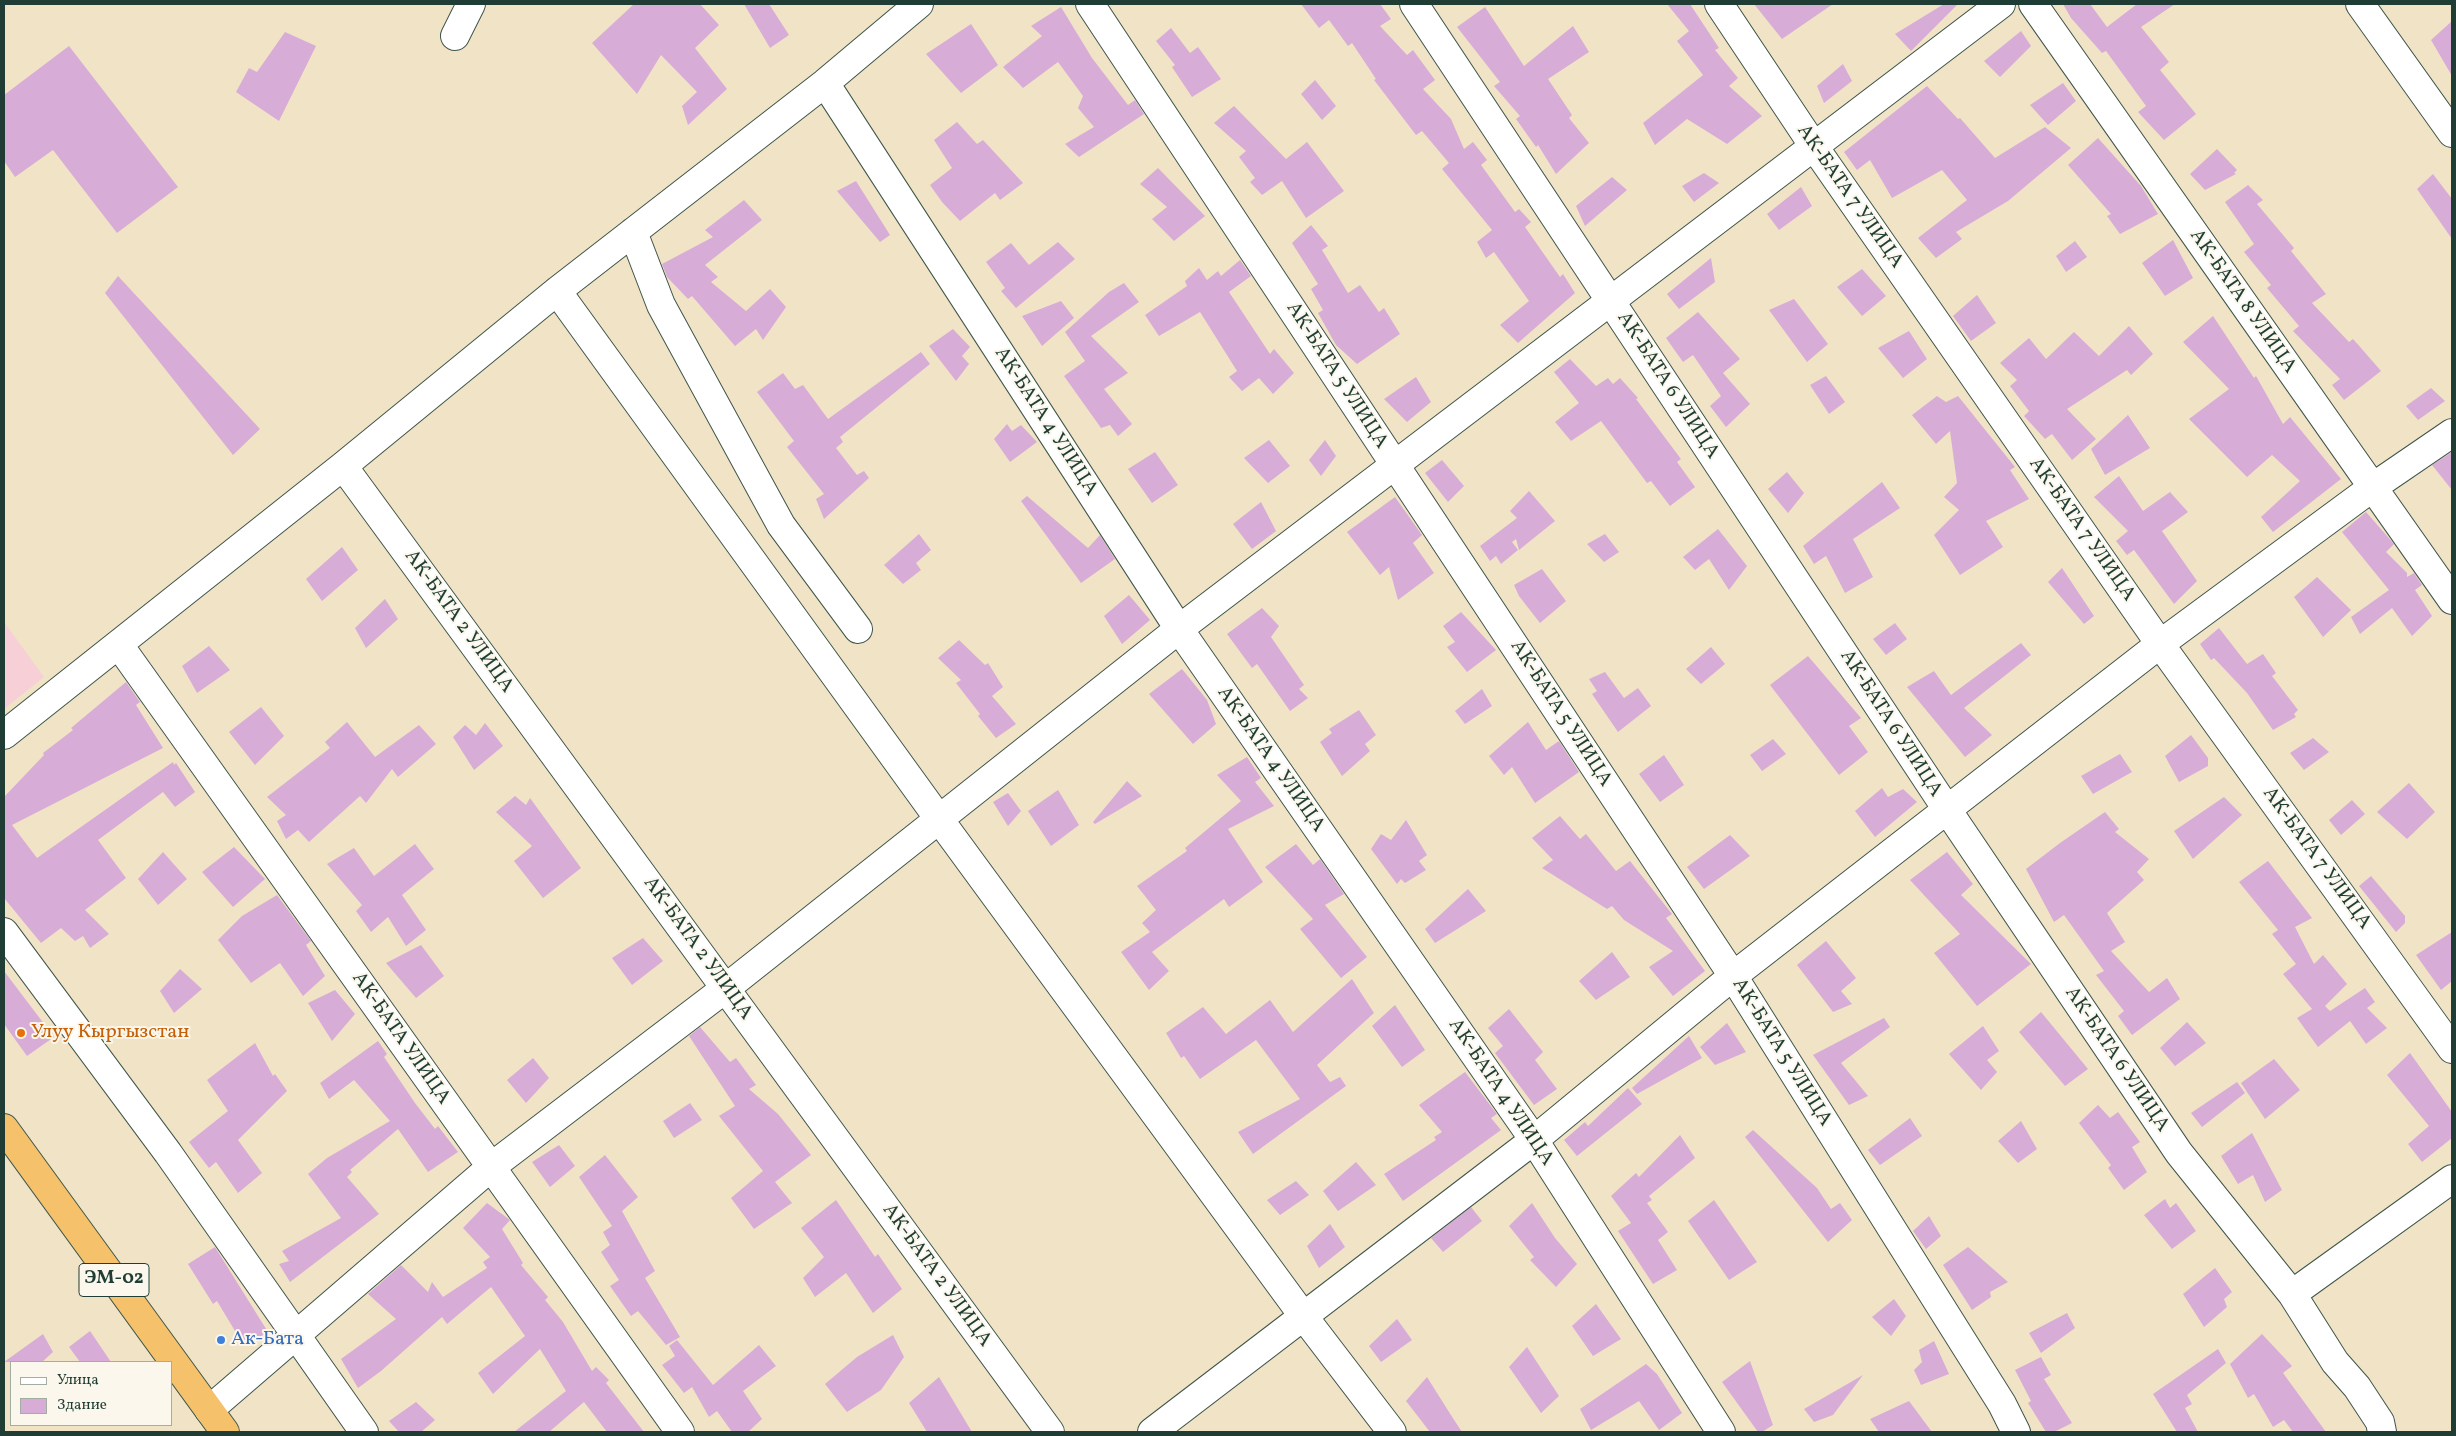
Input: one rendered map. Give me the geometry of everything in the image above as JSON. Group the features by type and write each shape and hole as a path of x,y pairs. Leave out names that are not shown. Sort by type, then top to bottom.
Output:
{"highway":[{"name":"ЭМ-02","path":"4,1128 225,1432"}],"street":[{"path":"454,36 471,4"},
{"name":"АК-БАТА 5 УЛИЦА","path":"1090,4 1733,976 2002,1404 2016,1432"},
{"name":"АК-БАТА 6 УЛИЦА","path":"1414,4 1948,811 2179,1153 2292,1294 2335,1362 2357,1387 2380,1422 2382,1432"},
{"name":"АК-БАТА 7 УЛИЦА","path":"1719,4 1813,145 2160,644 2452,1049"},
{"path":"209,1410 491,1167 726,988 1179,629 1394,463 1611,301 1813,145 2001,4"},
{"name":"АК-БАТА 8 УЛИЦА","path":"2033,4 2452,600"},
{"path":"2360,4 2452,133"},
{"path":"4,735 344,466 557,290 825,82 909,6"},
{"name":"АК-БАТА 4 УЛИЦА","path":"825,82 1179,629 1534,1140 1721,1432"},
{"path":"633,232 661,305 781,525 858,629"},
{"path":"557,290 939,819 1304,1317 1392,1432"},
{"path":"1152,1432 1534,1140 1733,976 1948,811 2160,644 2452,432"},
{"name":"АК-БАТА 2 УЛИЦА","path":"344,466 1050,1432"},
{"name":"АК-БАТА УЛИЦА","path":"119,645 680,1432"},
{"path":"4,932 168,1153 364,1432"},
{"path":"2292,1294 2452,1180"}],"shaded area":[{"path":"4,622 44,677 4,709"}],"building":[{"path":"634,4 700,4 719,25 695,48 727,89 688,125 682,106 697,92 661,55 637,94 592,43"},
{"path":"744,4 769,4 789,35 770,48"},
{"path":"1301,4 1380,4 1391,19 1380,26 1407,55 1413,50 1435,80 1423,89 1451,119 1464,149 1473,142 1487,160 1481,165 1515,212 1519,209 1531,222 1525,227 1560,277 1563,274 1575,293 1518,343 1500,325 1529,301 1494,252 1486,258 1477,242 1492,230 1442,169 1449,163 1422,131 1416,135 1374,80 1376,79 1352,43 1348,46 1329,20 1319,28"},
{"path":"1667,4 1690,4 1719,48 1715,50 1738,78 1729,86 1762,116 1727,144 1687,119 1655,145 1643,123 1703,75 1677,41 1689,31"},
{"path":"1754,4 1833,4 1782,39"},
{"path":"1944,4 1958,4 1911,51 1895,34"},
{"path":"2063,4 2090,4 2107,27 2137,4 2175,4 2141,27 2169,62 2160,70 2196,114 2164,140 2138,112 2146,106 2106,51 2102,53 2071,18"},
{"path":"1061,7 1092,58 1128,105 1135,100 1144,114 1079,157 1065,144 1094,127 1078,108 1083,96 1058,62 1023,88 1003,67 1042,36 1031,26"},
{"path":"1485,7 1524,66 1573,26 1589,52 1548,79 1572,115 1569,118 1589,143 1556,174 1538,145 1536,147 1516,119 1520,116 1494,86 1500,82 1457,27"},
{"path":"2452,21 2452,76 2431,40"},
{"path":"971,24 998,65 961,93 926,54"},
{"path":"1171,28 1190,53 1198,47 1221,79 1192,97 1172,67 1175,65 1156,41"},
{"path":"2021,31 2031,46 2000,77 1984,61"},
{"path":"285,32 316,46 279,121 236,92 249,68 257,72"},
{"path":"69,46 178,187 117,233 53,150 15,177 4,161 4,95"},
{"path":"1843,64 1852,81 1824,103 1817,86"},
{"path":"1315,80 1336,106 1322,120 1301,94"},
{"path":"2063,83 2076,101 2048,125 2030,105"},
{"path":"1927,86 1958,119 1960,118 1995,158 2045,127 2071,148 2008,201 1956,232 1962,239 1936,258 1918,238 1967,200 1942,170 1892,198 1870,160 1857,170 1844,152"},
{"path":"1234,106 1286,159 1307,142 1344,191 1306,218 1282,181 1262,195 1250,182 1255,178 1239,157 1246,151 1214,123"},
{"path":"957,122 977,144 983,140 1023,183 1000,200 995,193 960,221 942,202 930,185 952,168 934,140"},
{"path":"2098,138 2141,186 2158,214 2120,234 2107,216 2111,214 2068,165"},
{"path":"2217,149 2237,170 2234,173 2236,174 2205,190 2190,174"},
{"path":"1158,168 1205,216 1174,241 1152,219 1167,207 1140,184"},
{"path":"1704,173 1719,183 1694,202 1682,186"},
{"path":"2433,174 2452,199 2452,239 2417,189"},
{"path":"1612,177 1627,190 1585,226 1576,206"},
{"path":"856,181 890,235 880,242 837,191"},
{"path":"2248,185 2263,200 2257,204 2294,248 2291,251 2326,294 2312,303 2349,342 2353,339 2381,371 2344,400 2332,385 2340,379 2293,331 2299,326 2267,288 2271,285 2244,252 2254,244 2225,202"},
{"path":"1801,187 1812,206 1779,230 1767,214"},
{"path":"744,200 762,220 705,265 718,277 711,282 746,311 770,289 786,307 763,340 756,329 735,346 692,296 688,299 667,277 662,264 713,237 705,230"},
{"path":"1311,225 1328,246 1322,250 1348,293 1360,285 1379,312 1384,308 1400,334 1357,364 1336,345 1318,313 1323,310 1311,289 1318,284 1292,243"},
{"path":"2173,240 2193,278 2165,296 2142,263"},
{"path":"2075,241 2087,257 2066,272 2056,256"},
{"path":"1058,242 1075,259 1016,308 1001,291 1005,288 986,262 1011,243 1029,265"},
{"path":"1711,258 1715,282 1679,309 1667,294"},
{"path":"1240,260 1251,276 1229,292 1270,354 1274,349 1294,373 1273,394 1259,378 1242,391 1229,377 1237,371 1200,312 1159,336 1145,315 1187,286 1185,281 1199,268 1207,280 1218,271 1221,276"},
{"path":"1862,269 1886,296 1862,316 1837,287"},
{"path":"118,276 260,429 233,455 105,293"},
{"path":"1124,283 1139,302 1091,336 1128,373 1104,389 1132,424 1118,436 1110,425 1101,428 1064,376 1085,361 1065,332 1109,292"},
{"path":"1977,295 1996,323 1971,341 1953,316"},
{"path":"1794,299 1828,344 1807,362 1769,310"},
{"path":"1061,301 1074,318 1042,346 1022,316"},
{"path":"1698,312 1740,359 1723,373 1750,404 1726,427 1710,406 1721,396 1693,355 1683,362 1666,338"},
{"path":"2213,316 2254,378 2256,376 2283,424 2290,417 2341,479 2273,532 2261,517 2300,481 2272,455 2247,477 2189,419 2229,389 2183,342"},
{"path":"2129,326 2153,354 2131,375 2127,370 2067,409 2096,439 2072,460 2052,434 2045,439 2024,416 2029,411 2010,386 2017,380 2000,363 2029,338 2046,359 2074,332 2099,356"},
{"path":"953,329 970,347 962,356 969,364 956,381 929,346"},
{"path":"1909,331 1927,359 1903,378 1878,348"},
{"path":"921,352 930,364 840,437 843,442 836,448 857,475 864,471 869,478 824,519 816,499 824,494 787,447 794,441 757,392 783,373 795,389 803,385 828,419"},
{"path":"1570,359 1596,386 1608,378 1613,384 1620,378 1638,398 1636,399 1681,459 1677,462 1695,487 1670,506 1651,481 1647,483 1601,421 1571,441 1555,422 1579,403 1554,372"},
{"path":"1826,376 1845,402 1829,414 1810,385"},
{"path":"1416,377 1431,402 1407,422 1384,399"},
{"path":"2431,388 2445,401 2418,420 2406,406"},
{"path":"1937,396 1946,402 1958,396 2015,467 2010,470 2029,499 1986,521 2003,547 1960,575 1934,535 1959,510 1944,497 1957,483 1950,431 1936,444 1912,415"},
{"path":"2128,415 2150,448 2105,475 2091,449"},
{"path":"1007,424 1012,431 1021,425 1037,442 1010,462 994,439"},
{"path":"1269,440 1290,466 1268,483 1244,458"},
{"path":"1325,440 1336,456 1321,476 1309,460"},
{"path":"1155,452 1178,485 1152,503 1128,469"},
{"path":"2452,452 2452,490 2432,465"},
{"path":"1442,460 1464,486 1448,502 1425,473"},
{"path":"1787,472 1804,493 1788,513 1768,489"},
{"path":"2119,476 2143,511 2170,492 2188,512 2162,531 2197,581 2174,604 2134,550 2127,555 2116,541 2128,531 2094,497"},
{"path":"1882,482 1900,508 1853,539 1873,577 1845,593 1826,556 1814,564 1803,546"},
{"path":"1529,491 1555,521 1519,550 1516,539 1512,542 1518,550 1501,564 1496,556 1490,561 1480,546 1517,518 1510,511"},
{"path":"1027,496 1088,548 1100,535 1115,559 1081,583 1021,501"},
{"path":"1395,497 1422,535 1413,543 1434,573 1398,600 1389,567 1380,575 1347,532"},
{"path":"1261,502 1276,531 1252,549 1233,524"},
{"path":"2366,512 2394,544 2386,552 2407,573 2407,577 2414,573 2422,585 2415,590 2432,616 2412,636 2392,608 2360,634 2351,617 2389,590 2342,532"},
{"path":"1718,529 1747,566 1729,590 1709,559 1695,570 1683,557"},
{"path":"919,534 931,550 916,563 921,570 903,584 884,565"},
{"path":"1605,534 1619,552 1604,562 1587,544"},
{"path":"342,547 358,570 322,601 306,579"},
{"path":"2062,568 2094,616 2084,624 2048,582"},
{"path":"1542,569 1566,601 1540,623 1519,596 1514,585"},
{"path":"2317,577 2351,610 2323,637 2294,597"},
{"path":"1129,595 1150,620 1122,644 1104,616"},
{"path":"385,599 398,619 366,648 355,628"},
{"path":"1262,608 1279,626 1271,637 1304,685 1299,689 1308,698 1290,711 1257,664 1252,668 1227,634"},
{"path":"1461,612 1496,650 1467,672 1447,647 1455,642 1443,626"},
{"path":"1895,623 1907,639 1886,655 1873,639"},
{"path":"2219,628 2247,664 2263,654 2276,673 2272,676 2298,710 2294,714 2296,717 2273,730 2247,693 2214,658 2211,660 2200,644"},
{"path":"959,640 985,665 988,663 1003,687 992,696 1016,724 996,738 978,716 980,714 956,683 961,680 938,658"},
{"path":"2021,643 2031,655 1964,708 1992,735 1965,757 1907,687 1934,671 1951,695"},
{"path":"209,646 230,670 197,693 182,666"},
{"path":"1711,647 1725,664 1701,684 1686,669"},
{"path":"1808,656 1861,718 1849,726 1868,752 1839,775 1770,685"},
{"path":"1182,669 1207,700 1216,724 1193,744 1149,694"},
{"path":"1605,672 1624,698 1638,688 1651,706 1618,732 1592,694 1597,691 1589,679"},
{"path":"126,682 140,702 136,705 163,748 12,825 37,858 173,762 174,765 176,763 195,792 175,807 163,792 98,840 126,878 85,910 109,934 90,948 83,936 75,941 61,928 41,943 4,898 4,797 44,755 43,753 73,730 71,728"},
{"path":"1482,689 1492,706 1465,724 1455,711"},
{"path":"261,707 284,736 255,765 229,732"},
{"path":"1359,710 1376,735 1365,744 1370,751 1342,776 1320,742 1332,733 1329,729"},
{"path":"347,722 375,757 419,725 436,744 398,777 392,769 366,803 360,796 309,842 298,830 286,839 277,821 286,815 267,797 330,748 325,742"},
{"path":"1528,722 1546,750 1559,741 1579,772 1535,803 1512,767 1504,775 1489,756"},
{"path":"485,723 503,746 474,770 453,737 465,725 476,735"},
{"path":"2191,735 2208,758 2208,766 2179,782 2165,756"},
{"path":"2313,738 2329,752 2304,770 2290,753"},
{"path":"1773,739 1786,754 1762,771 1750,755"},
{"path":"2120,754 2132,772 2093,794 2081,776"},
{"path":"1664,755 1684,785 1660,802 1639,774"},
{"path":"1247,757 1261,778 1255,782 1274,806 1228,829 1263,882 1229,907 1224,899 1152,952 1169,971 1149,990 1121,952 1150,932 1142,923 1156,910 1137,886 1187,851 1185,848 1241,801 1217,775"},
{"path":"1127,781 1142,796 1095,824 1093,822"},
{"path":"2409,783 2435,812 2407,839 2377,812"},
{"path":"1882,788 1888,797 1903,789 1917,802 1875,837 1855,811"},
{"path":"1058,790 1079,825 1051,846 1028,811"},
{"path":"1008,793 1021,811 1008,826 993,802"},
{"path":"515,796 526,805 530,798 581,868 543,898 514,861 532,846 496,812"},
{"path":"2224,797 2242,815 2193,859 2174,831"},
{"path":"2352,800 2365,814 2341,835 2329,820"},
{"path":"2105,812 2119,829 2115,832 2149,859 2137,872 2144,880 2107,913 2125,942 2111,951 2149,992 2167,978 2180,999 2132,1035 2118,1016 2124,1011 2096,975 2104,971 2064,915 2054,922 2026,869"},
{"path":"1560,816 1580,839 1586,834 1616,871 1630,861 1672,914 1666,918 1705,971 1673,996 1649,967 1673,951 1624,920 1612,906 1607,909 1542,868 1553,860 1532,838"},
{"path":"1406,820 1427,855 1419,861 1426,870 1405,883 1401,879 1397,884 1371,849 1381,834 1391,840"},
{"path":"1730,835 1750,856 1704,889 1687,867"},
{"path":"415,844 434,869 402,895 426,930 406,946 388,917 371,932 356,911 362,905 327,864 354,848 374,876"},
{"path":"1296,844 1313,865 1320,859 1344,894 1325,905 1367,957 1341,978 1300,929 1313,919 1265,867"},
{"path":"234,847 265,879 233,907 202,872"},
{"path":"163,852 187,879 158,905 138,879"},
{"path":"1947,852 1973,884 1961,895 2031,964 1977,1006 1934,953 1960,934 1910,880"},
{"path":"2268,861 2312,918 2295,927 2314,964 2323,955 2347,984 2325,1006 2330,1011 2365,988 2375,1002 2367,1008 2387,1028 2366,1044 2350,1021 2318,1047 2297,1018 2312,1009 2283,974 2296,964 2272,934 2278,930 2239,882"},
{"path":"2371,876 2405,916 2405,923 2396,932 2359,886"},
{"path":"1468,889 1486,911 1435,943 1425,929"},
{"path":"277,895 311,941 306,945 325,976 303,996 280,963 251,983 218,940 242,916"},
{"path":"2452,932 2452,981 2441,990 2416,955"},
{"path":"643,938 663,961 632,985 612,958"},
{"path":"1826,941 1856,978 1841,991 1852,1004 1833,1012 1797,965"},
{"path":"421,945 444,976 416,998 386,963"},
{"path":"1612,952 1630,977 1596,1000 1579,981"},
{"path":"180,969 202,989 174,1013 160,991"},
{"path":"4,971 54,1037 27,1056 4,1024"},
{"path":"1352,979 1374,1013 1317,1065 1330,1082 1340,1077 1346,1086 1253,1154 1238,1132 1300,1099 1256,1040 1200,1079 1184,1056 1181,1058 1166,1033 1203,1007 1226,1034 1270,1000 1293,1032"},
{"path":"335,990 355,1014 332,1041 308,1003"},
{"path":"1395,1005 1425,1050 1402,1067 1372,1026"},
{"path":"1509,1009 1543,1052 1535,1060 1557,1089 1534,1105 1495,1053 1503,1046 1488,1028"},
{"path":"2041,1012 2088,1069 2065,1086 2019,1032"},
{"path":"1884,1018 1890,1027 1841,1063 1868,1096 1849,1105 1813,1055"},
{"path":"2187,1022 2206,1043 2175,1066 2160,1048"},
{"path":"1727,1023 1746,1052 1715,1065 1700,1047"},
{"path":"1983,1026 1999,1051 1987,1060 1997,1072 1981,1090 1949,1054"},
{"path":"700,1027 730,1062 736,1058 756,1085 749,1089 778,1114 811,1155 775,1182 792,1203 754,1229 731,1198 763,1171 719,1116 735,1106 689,1036"},
{"path":"1689,1036 1702,1058 1637,1094 1632,1088"},
{"path":"378,1041 387,1054 384,1057 415,1103 435,1129 438,1126 458,1152 428,1172 398,1129 350,1170 352,1172 347,1177 379,1214 290,1282 279,1264 289,1261 282,1251 341,1218 308,1174 327,1158 390,1121 354,1080 329,1099 320,1083"},
{"path":"255,1043 273,1076 275,1074 287,1091 238,1140 262,1173 238,1193 216,1162 209,1168 189,1142 228,1111 207,1080"},
{"path":"2410,1053 2452,1112 2452,1138 2422,1162 2408,1144 2429,1126 2387,1075"},
{"path":"533,1058 549,1078 526,1103 507,1080"},
{"path":"2274,1059 2300,1090 2265,1119 2241,1083"},
{"path":"1465,1072 1497,1114 1491,1118 1501,1130 1403,1201 1384,1174 1436,1140 1434,1137 1442,1132 1419,1105"},
{"path":"2237,1082 2245,1093 2202,1127 2191,1113"},
{"path":"1628,1088 1642,1104 1577,1156 1564,1140 1585,1122 1588,1126"},
{"path":"690,1103 702,1120 674,1138 663,1121"},
{"path":"2098,1105 2110,1118 2118,1112 2140,1142 2132,1147 2147,1172 2124,1190 2108,1168 2111,1165 2079,1123"},
{"path":"1910,1118 1922,1136 1880,1165 1868,1150"},
{"path":"2021,1121 2037,1149 2018,1163 1998,1141"},
{"path":"1753,1130 1817,1188 1831,1209 1840,1203 1852,1220 1828,1242 1745,1137"},
{"path":"2252,1133 2282,1190 2265,1202 2253,1175 2238,1184 2221,1156"},
{"path":"1680,1135 1695,1158 1649,1196 1652,1200 1647,1203 1668,1232 1658,1240 1677,1270 1653,1284 1618,1231 1631,1223 1611,1196 1636,1173 1639,1177"},
{"path":"559,1145 575,1166 550,1187 532,1162"},
{"path":"605,1155 638,1197 622,1211 655,1271 645,1278 680,1337 666,1345 638,1311 631,1316 610,1286 619,1280 601,1252 610,1245 603,1232 612,1226 579,1177"},
{"path":"1356,1162 1376,1185 1338,1211 1323,1191"},
{"path":"1296,1181 1309,1195 1280,1215 1267,1200"},
{"path":"2165,1199 2170,1208 2176,1203 2196,1231 2172,1249 2144,1215"},
{"path":"836,1200 875,1257 878,1254 902,1289 873,1313 846,1273 815,1297 803,1278 824,1257 801,1228"},
{"path":"1714,1200 1757,1262 1729,1280 1688,1221"},
{"path":"487,1203 510,1220 502,1229 523,1263 521,1265 548,1297 545,1300 563,1322 592,1371 596,1367 609,1380 606,1383 644,1432 607,1432 584,1402 549,1432 514,1432 566,1391 540,1349 493,1394 478,1373 525,1336 491,1287 447,1324 442,1317 381,1371 358,1388 341,1359 396,1319 368,1294 401,1265 428,1292 432,1282 443,1297 487,1268 483,1262 490,1257 463,1228"},
{"path":"1532,1203 1555,1238 1577,1264 1556,1287 1530,1260 1534,1257 1509,1226"},
{"path":"1471,1207 1482,1221 1443,1252 1431,1238"},
{"path":"1929,1216 1941,1236 1926,1249 1913,1231"},
{"path":"1330,1224 1345,1247 1319,1268 1307,1246"},
{"path":"215,1247 268,1332 244,1346 217,1301 213,1304 188,1264"},
{"path":"1968,1247 2008,1282 1990,1292 1991,1297 1972,1310 1943,1265"},
{"path":"2215,1268 2232,1292 2224,1299 2227,1307 2204,1327 2183,1294"},
{"path":"1894,1299 1906,1316 1891,1336 1872,1317"},
{"path":"1596,1304 1621,1339 1593,1356 1572,1326"},
{"path":"2067,1313 2075,1328 2041,1353 2029,1333"},
{"path":"1397,1319 1412,1340 1381,1362 1369,1346"},
{"path":"90,1331 110,1361 79,1361 69,1347"},
{"path":"43,1334 53,1352 43,1361 4,1362"},
{"path":"2262,1334 2292,1366 2283,1373 2326,1432 2293,1432 2284,1420 2273,1427 2254,1394 2248,1398 2230,1364"},
{"path":"893,1335 904,1357 881,1390 847,1412 825,1384 857,1357"},
{"path":"677,1340 713,1385 759,1345 776,1366 743,1391 762,1419 748,1432 732,1432 717,1411 709,1417 692,1387 684,1393 662,1365 675,1356 669,1346"},
{"path":"1934,1341 1949,1374 1921,1385 1914,1370 1922,1362 1919,1350"},
{"path":"1527,1347 1559,1396 1541,1413 1509,1367"},
{"path":"2218,1349 2226,1363 2187,1395 2192,1404 2185,1408 2198,1432 2177,1432 2153,1394"},
{"path":"2041,1357 2051,1375 2044,1379 2072,1423 2054,1432 2046,1432 2028,1403 2031,1401 2015,1370"},
{"path":"1750,1361 1773,1425 1762,1432 1758,1432 1722,1382"},
{"path":"1646,1364 1657,1374 1682,1413 1659,1430 1639,1401 1591,1430 1580,1409"},
{"path":"1863,1375 1833,1415 1814,1422 1804,1409"},
{"path":"939,1377 972,1432 927,1432 909,1403"},
{"path":"1427,1377 1462,1432 1430,1432 1406,1401"},
{"path":"1909,1401 1932,1432 1879,1432 1870,1419"},
{"path":"416,1402 435,1420 421,1432 399,1432 389,1421"}],"place":[{"name":"Улуу Кыргызстан","path":"21,1033"},
{"name":"Ак-Бата","path":"221,1340"}]}
